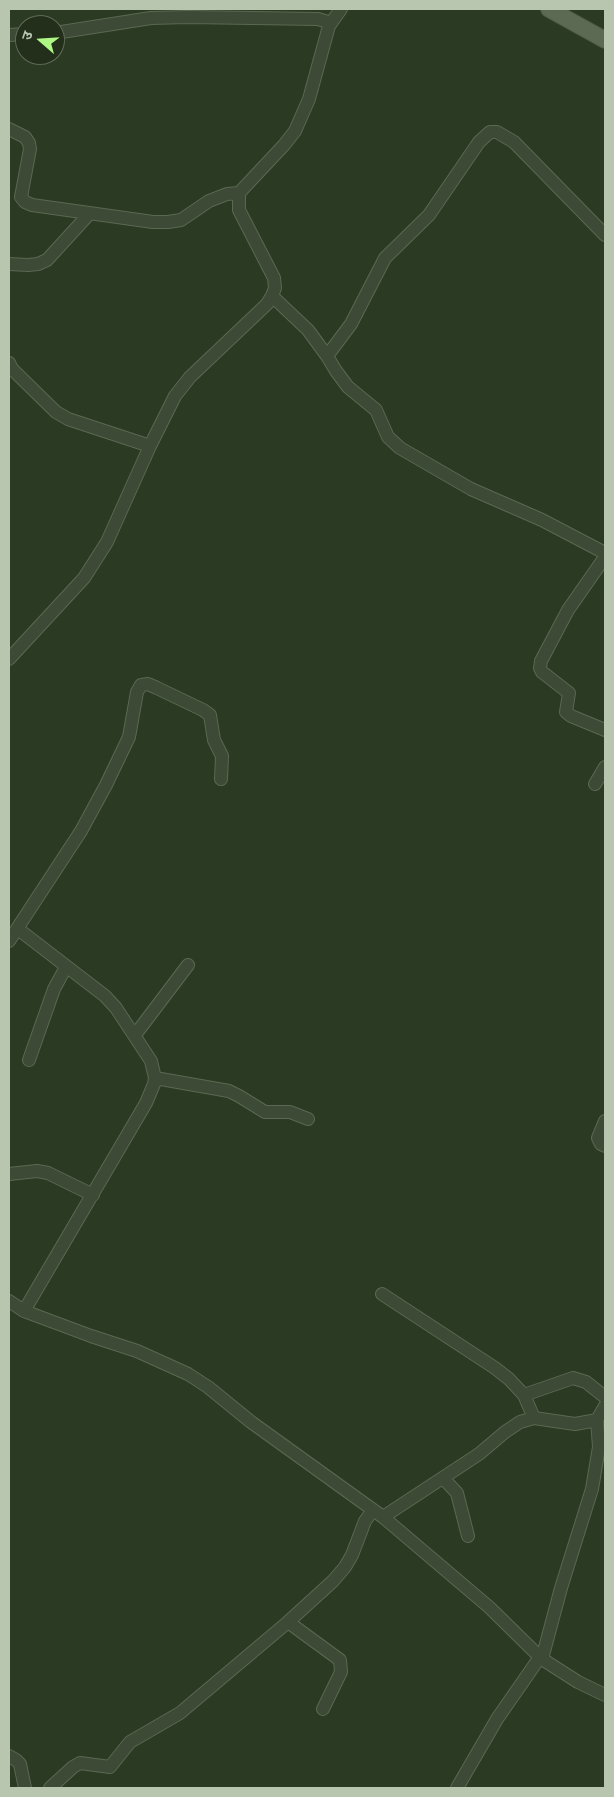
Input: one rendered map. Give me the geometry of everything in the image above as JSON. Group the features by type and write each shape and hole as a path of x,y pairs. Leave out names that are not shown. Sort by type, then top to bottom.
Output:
{"main road":[{"path":"549,9 605,40"}],"street":[{"path":"9,659 84,578 107,542 150,446 175,396 190,376 267,304 272,296 275,288 274,278 239,210 240,193 284,146 295,131 309,99 329,26 340,9"},
{"path":"65,31 151,18 188,16 318,19 328,22 329,26"},
{"path":"9,129 25,137 29,143 30,149 22,197 25,202 32,205 153,222 168,222 181,220 209,201 228,194 240,193"},
{"path":"327,356 351,324 385,258 429,215 479,142 490,132 497,132 514,142 604,233"},
{"path":"9,264 38,264 47,260 90,213"},
{"path":"272,296 308,330 348,387 376,410 388,437 400,448 471,488 542,520 605,555 568,610 540,662 542,672 569,693 566,712 571,716 605,730"},
{"path":"9,363 12,370 56,412 68,419 150,446"},
{"path":"9,941 81,831 106,785 129,737 137,692 141,685 148,684 158,688 210,715 214,740 222,756 221,779"},
{"path":"595,784 605,767"},
{"path":"18,929 105,996 116,1008 151,1061 155,1078 146,1103 24,1311"},
{"path":"134,1035 188,965"},
{"path":"29,1060 54,989 66,967"},
{"path":"155,1078 229,1091 265,1112 290,1112 308,1119"},
{"path":"605,1121 598,1138 601,1144 605,1146"},
{"path":"10,1173 37,1171 48,1173 93,1195"},
{"path":"382,1294 509,1379 524,1395 534,1418"},
{"path":"9,1302 24,1311 137,1351 188,1374 208,1387 251,1422 378,1514 489,1607 541,1658 578,1682 605,1695"},
{"path":"524,1395 573,1378 586,1382 605,1397"},
{"path":"457,1788 497,1719 541,1658 592,1489 599,1447 597,1420 605,1406"},
{"path":"50,1788 73,1767 80,1764 110,1767 130,1742 180,1713 288,1622 333,1581 345,1567 352,1555 365,1521 443,1478 479,1454 520,1422 534,1418 575,1424 597,1420"},
{"path":"443,1478 457,1493 468,1536"},
{"path":"288,1622 340,1660 341,1672 324,1709"},
{"path":"9,1756 20,1764 25,1788"}]}
